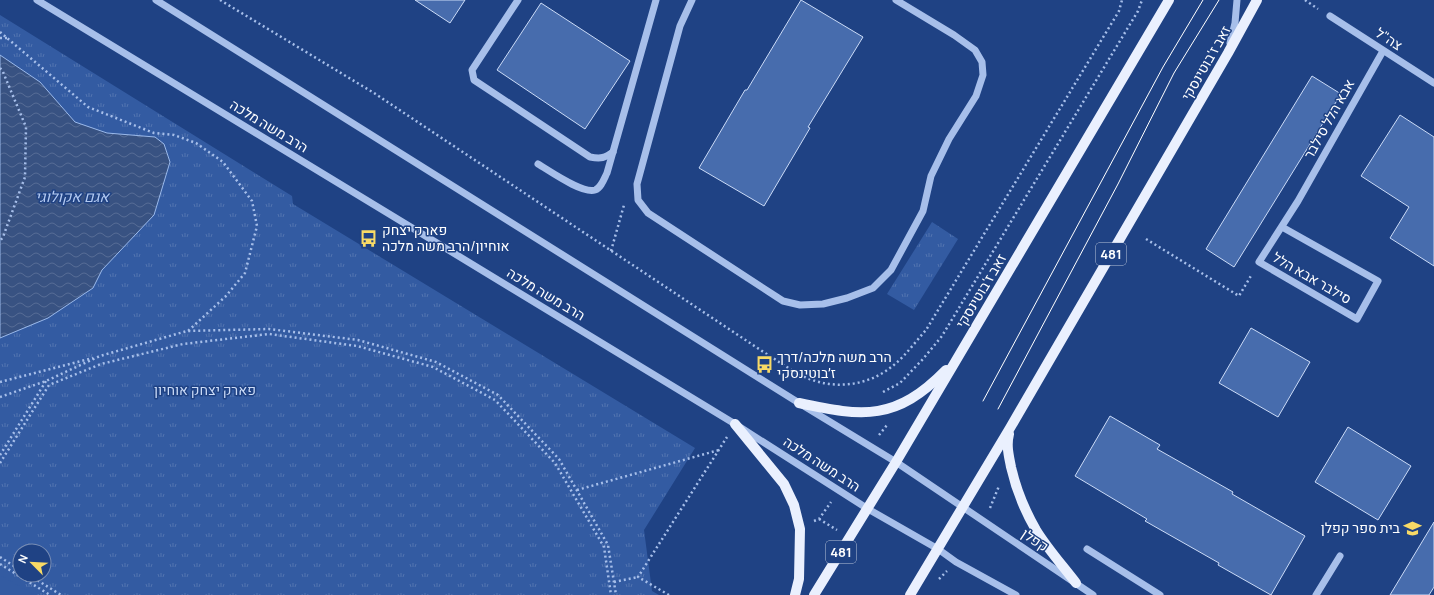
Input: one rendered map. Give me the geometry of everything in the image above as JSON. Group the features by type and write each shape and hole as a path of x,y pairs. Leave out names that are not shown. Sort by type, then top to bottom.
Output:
{"main road":[{"name":"זאב ז'בוטינסקי","path":"814,595 868,509 1169,0"},
{"name":"זאב ז'בוטינסקי","path":"910,595 1010,428 1228,53 1257,0"},
{"path":"799,404 848,412 874,413 897,406 920,394 956,361"},
{"path":"735,424 784,484 794,505 800,529 799,579 795,595"},
{"path":"1010,428 1007,445 1009,456 1015,483 1024,505 1036,530 1076,583"}],"street":[{"name":"הרב משה מלכה","path":"37,0 735,424 868,509 938,549"},
{"path":"156,0 799,404 896,462 963,507"},
{"path":"518,0 472,70 474,80 590,157 600,159 613,152"},
{"path":"538,164 586,191 595,190 601,186 607,173 656,0"},
{"path":"692,0 680,26 637,184 638,200 648,213 783,300 800,304 823,304 847,298 873,288 890,270 923,211 931,176 949,139 976,96 983,75 982,62 975,50 954,35 896,0"},
{"path":"1228,53 1235,23 1236,0"},
{"name":"צה\"ל","path":"1330,16 1434,83"},
{"name":"אבא הלל סילבר","path":"1298,201 1383,50"},
{"name":"סילבר אבא הלל","path":"1282,227 1378,281 1357,320 1259,262 1298,201"},
{"name":"קפלן","path":"963,507 1093,595"},
{"path":"938,549 956,562 1016,595"},
{"path":"1087,549 1160,595"},
{"path":"1316,595 1340,556"}],"path":[{"path":"220,0 374,93 801,375 821,383 847,385 874,378 895,364 926,330 1119,11 1122,0"},
{"path":"874,413 875,396 900,383 923,360 942,336 1138,11 1142,0"},
{"path":"0,32 88,107 154,133 174,135 196,143 223,162 252,201 257,226 245,272 226,296 187,331"},
{"path":"0,38 7,38"},
{"path":"0,68 26,127 25,177 3,237 0,241"},
{"path":"1146,239 1239,296 1259,262"},
{"path":"0,382 100,356 187,331 269,329 358,340 436,362 498,395 559,459 608,545 616,595"},
{"path":"0,463 49,385 101,364 183,344 269,334 357,346 433,367 495,400 559,469 604,547 611,595"},
{"path":"0,397 46,381 100,356"},
{"path":"0,454 46,381"},
{"path":"638,577 735,424"},
{"path":"577,490 719,450"},
{"path":"984,521 999,486"},
{"path":"800,529 819,519 840,490"},
{"path":"0,557 12,565"},
{"path":"936,582 956,562"},
{"path":"0,564 50,595"},
{"path":"614,582 638,577 669,595"},
{"path":"42,583 61,595"}],"green space":[{"name":"פארק יצחק אוחיון","path":"0,15 292,196 293,204 695,448 644,530 652,591 659,595 0,595"},
{"path":"932,222 958,239 914,310 887,294"},
{"path":"0,575 35,595 0,595"}],"water":[{"name":"אגם אקולוגי","path":"0,55 40,82 75,122 107,133 155,137 164,144 170,162 154,215 102,270 93,288 48,318 0,338"}],"building":[{"path":"415,0 465,0 450,23"},
{"path":"801,0 863,37 808,127 810,128 764,206 699,168"},
{"path":"541,3 630,61 585,129 497,70"},
{"path":"1312,76 1341,94 1234,267 1206,249"},
{"path":"1400,115 1434,137 1434,266 1390,238 1409,207 1361,176"},
{"path":"1251,328 1310,362 1278,417 1219,383"},
{"path":"1110,416 1160,445 1157,449 1233,492 1232,494 1305,536 1271,595 1218,565 1219,563 1145,521 1147,519 1075,476"},
{"path":"1348,427 1411,466 1378,520 1315,482"},
{"path":"1434,522 1434,587 1429,595 1390,595"}],"tram line":[{"path":"983,401 1163,67 1203,0"},
{"path":"998,409 1118,184 1174,73 1219,0"}],"place":[{"name":"פארק יצחק אוחיון/הרב משה מלכה","path":"369,238"},
{"name":"הרב משה מלכה/דרך ז׳בוטינסקי","path":"764,365"},
{"name":"בית ספר קפלן","path":"1413,528"}]}
